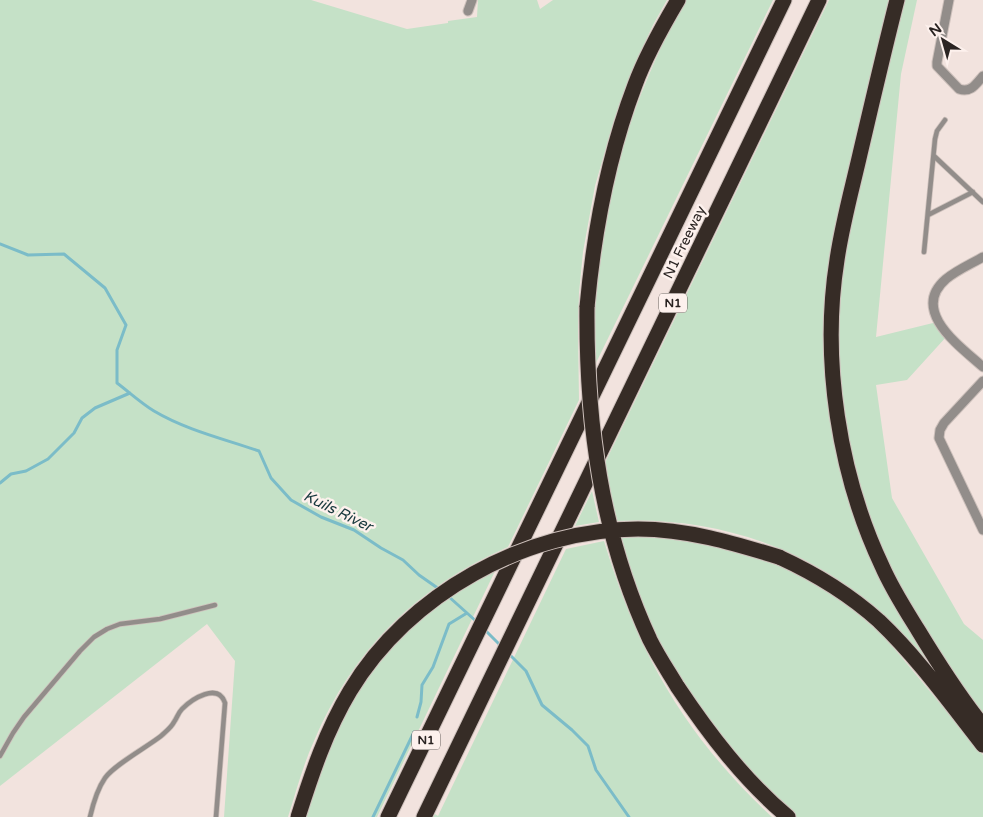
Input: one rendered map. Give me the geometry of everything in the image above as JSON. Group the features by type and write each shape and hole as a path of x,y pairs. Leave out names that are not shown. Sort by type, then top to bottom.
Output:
{"highway":[{"path":"678,0 657,37 635,84 602,196 597,223 588,307 587,356 590,408 600,483 622,568 635,604 651,641 676,686 699,720 733,763 768,800 788,817"},
{"name":"N1 Freeway","path":"388,817 784,0"},
{"name":"N1 Freeway","path":"424,817 819,0"},
{"path":"897,0 836,261 832,310 832,344 838,419 850,479 868,535 882,566 899,599 929,648 983,726"},
{"path":"298,817 327,733 350,690 383,646 404,625 442,594 473,573 508,556 549,542 594,532 639,529 700,535 779,557 816,574 879,621 911,655 983,745"}],"street":[{"path":"468,11 472,0"},
{"path":"949,0 936,62 937,66 962,90 973,88 983,76"},
{"path":"983,257 946,279 938,290 934,301 934,313 942,329 983,367"},
{"path":"983,380 944,423 940,430 939,438 983,530"}],"lane":[{"path":"924,252 937,131 945,120"},
{"path":"934,156 983,202"},
{"path":"928,214 973,192"},
{"path":"0,756 13,732 24,717 94,637 120,624 160,619 214,605"},
{"path":"90,817 102,783 110,772 162,735 174,723 182,709 211,692 222,696 225,703 216,817"}],"green space":[{"path":"0,0 311,0 407,29 477,17 478,0 537,0 540,9 553,0 667,0 635,64 614,120 595,186 583,252 579,293 579,400 508,547 475,563 445,581 417,602 392,624 348,678 330,708 310,750 288,817 224,817 235,661 207,624 0,786"},
{"path":"685,0 773,0 594,367 596,271 611,190 630,125 642,93 669,31"},
{"path":"829,0 891,0 834,251 844,476 932,662 928,665 899,632 867,602 840,581 812,564 781,549 717,529 683,523 616,521 604,465"},
{"path":"903,0 917,0 901,74 876,337 937,322 947,336 907,380 876,385 892,498 964,624 983,640 983,716 909,605 884,554 870,519 859,483 844,411 838,336 842,267"},
{"path":"592,491 599,522 575,526"},
{"path":"641,536 702,541 781,565 816,583 849,606 893,647 983,755 983,817 796,817 784,808 712,728 656,637 635,588 620,537"},
{"path":"604,541 632,621 668,691 714,756 741,787 772,817 433,817 435,814 438,816 566,549"},
{"path":"496,569 377,817 306,817 323,763 340,723 379,661 412,625 430,609 450,595"}],"waterway":[{"name":"Kuils River","path":"0,244 28,255 64,254 105,288 126,325 117,350 117,383 166,418 205,434 259,451 271,478 291,500 321,517 354,530 403,560 419,575 439,589"},
{"path":"0,483 11,474 26,471 48,459 74,433 82,418 95,408 130,393"},
{"name":"Kuils River","path":"448,596 477,622"},
{"path":"417,717 421,702 422,685 433,667 449,624 467,613"},
{"name":"Kuils River","path":"485,630 502,647"},
{"name":"Kuils River","path":"508,653 526,671 542,705 588,746 596,770 629,817"},
{"path":"373,817 414,732"}]}
